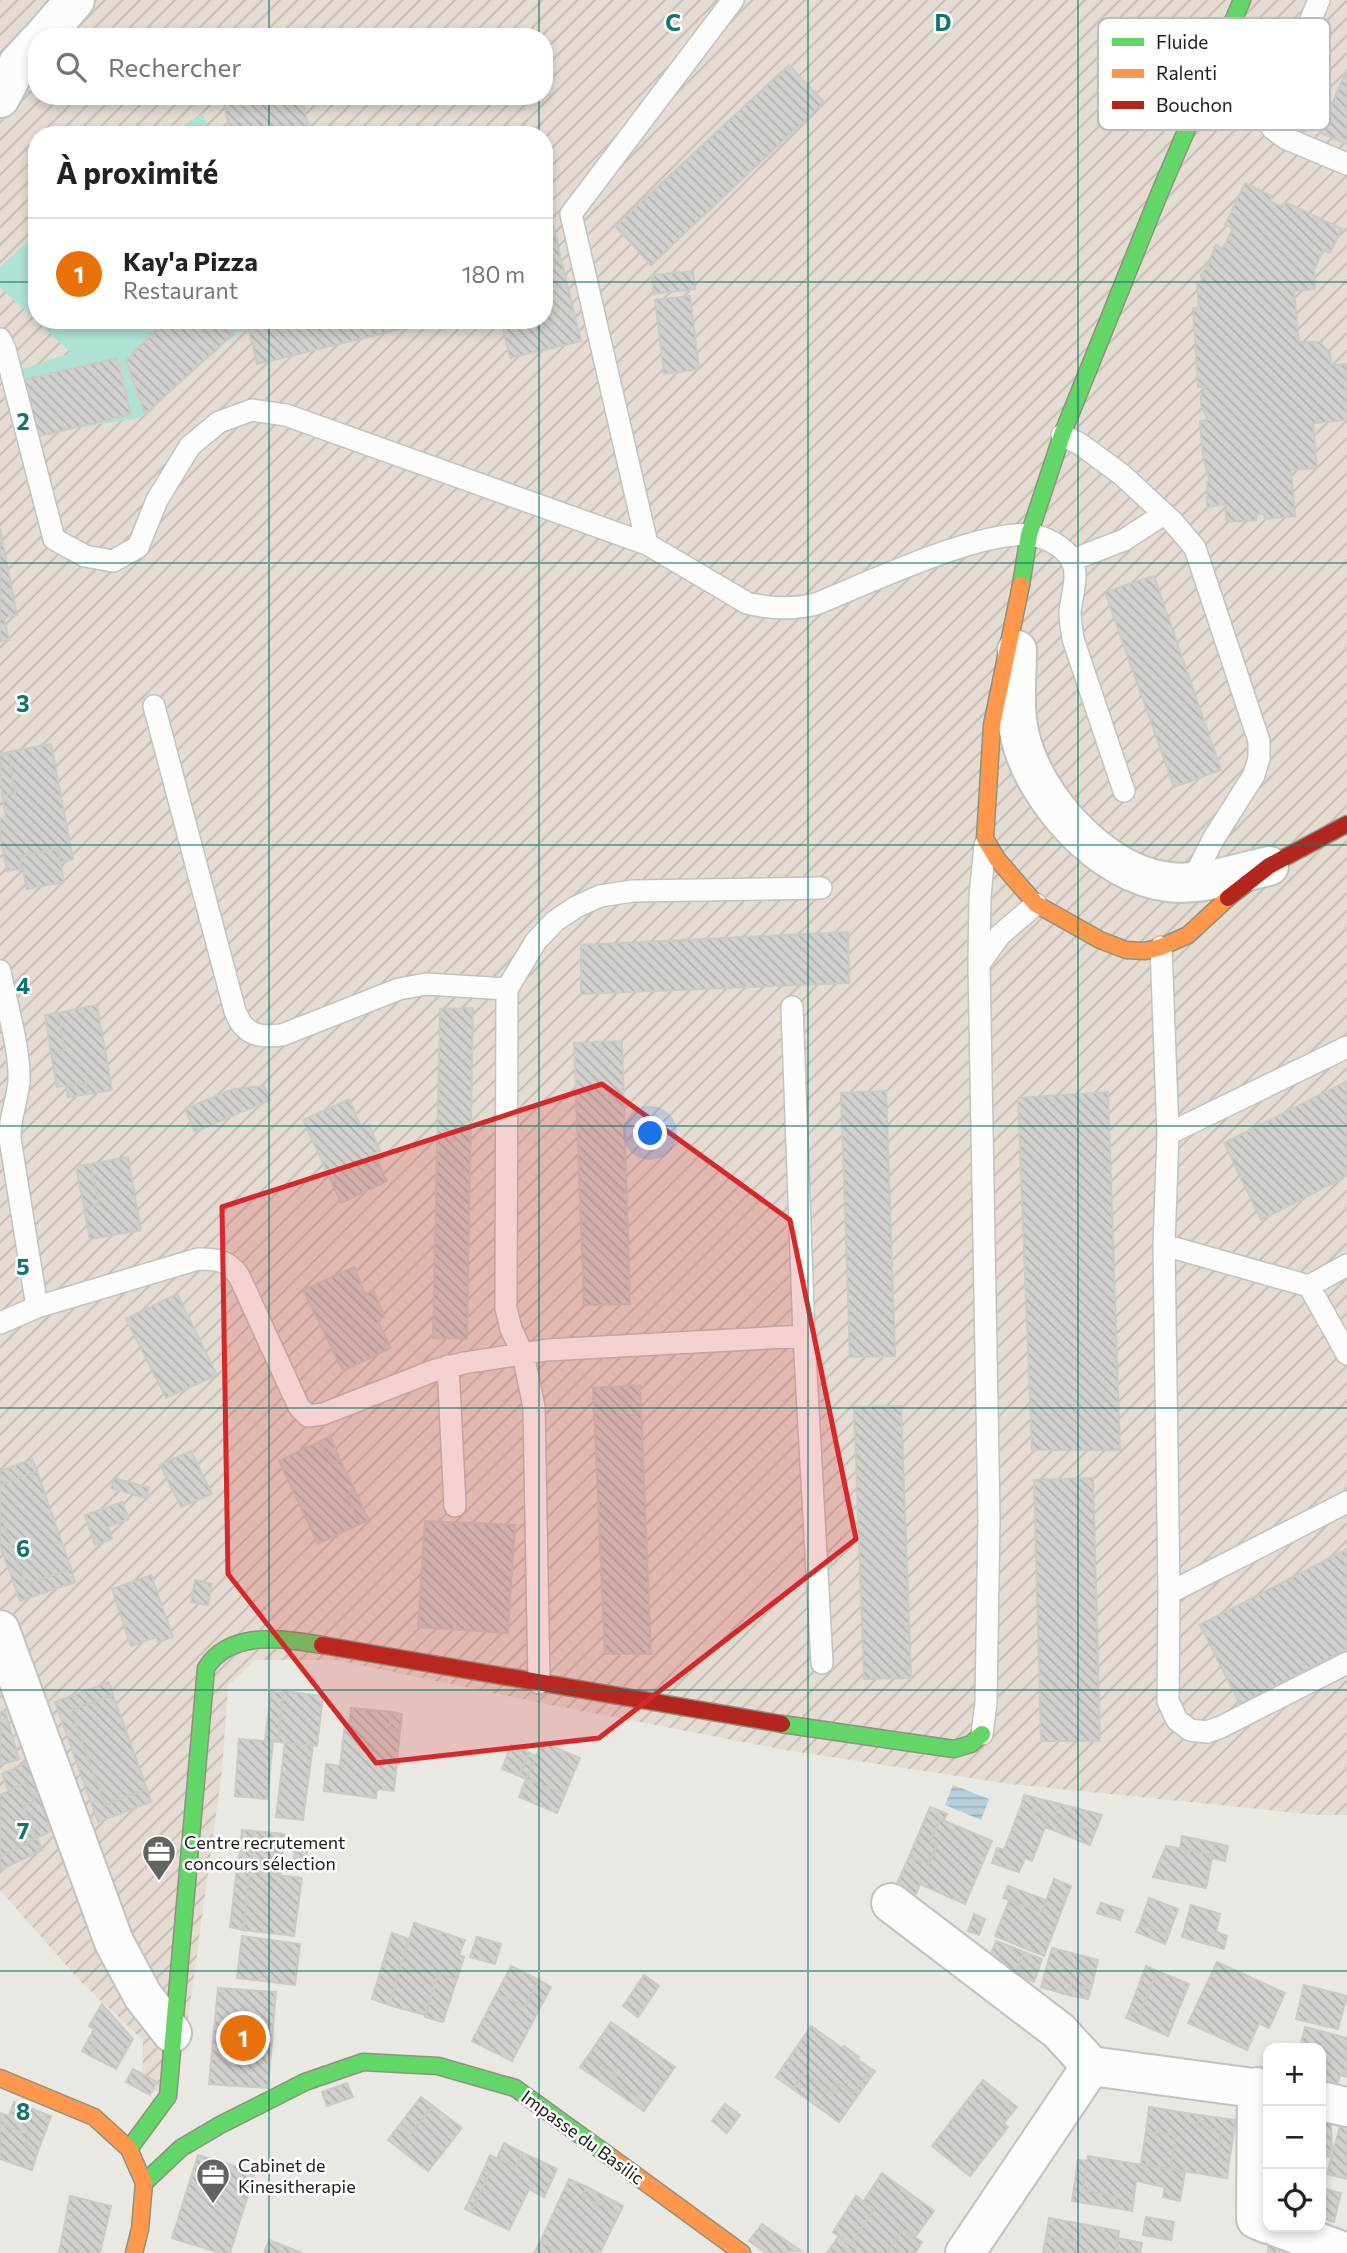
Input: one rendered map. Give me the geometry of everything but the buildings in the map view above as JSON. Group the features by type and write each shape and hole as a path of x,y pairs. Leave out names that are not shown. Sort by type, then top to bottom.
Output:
{"street":[{"path":"51,28 75,0"},
{"path":"1234,18 1242,0"},
{"path":"0,98 18,64 28,53"},
{"path":"1186,130 1062,435 1029,535 1016,617 992,725 986,826 997,859 1036,904 1100,940 1126,950 1145,951 1175,941 1269,866 1347,824"},
{"path":"1016,617 1020,738 1038,783 1078,835 1122,866 1137,873 1180,882 1218,878 1269,866"},
{"path":"986,826 1009,779 1038,783"},
{"path":"1175,941 1195,924 1195,901 1180,882"},
{"path":"0,1630 114,1942 143,1996 172,2033"},
{"path":"129,2149 168,2096 206,1668 219,1652 248,1640 287,1639 762,1721 954,1749 971,1744 982,1734"},
{"path":"891,1903 1059,2031 1091,2066 1263,2089 1256,2219 1263,2222"},
{"name":"Impasse du Basilic","path":"144,2183 181,2148 305,2082 363,2062 438,2066 515,2088 742,2253"},
{"path":"965,2253 1091,2066"},
{"path":"0,2078 94,2117 129,2149 144,2183 140,2229 134,2253"},
{"path":"1326,2102 1347,2107"},
{"path":"1290,2232 1347,2253"}],"lane":[{"path":"647,544 571,214 733,0"},
{"path":"1312,18 1319,0"},
{"path":"1275,130 1286,138 1347,164"},
{"path":"0,339 5,349 54,538 85,556 113,561 138,547 157,500 190,446 219,422 252,410 286,415 647,544 747,603 764,607 798,609 816,604 960,548 1004,537 1029,535 1046,539 1072,560 1075,581 1070,613 1073,639 1124,790"},
{"path":"1062,435 1080,444 1121,474 1164,514 1195,548 1259,741 1259,758 1254,775 1214,838 1180,882"},
{"path":"1072,560 1124,540 1164,514"},
{"path":"154,706 235,1011 239,1021 249,1031 265,1037 282,1035 399,989 426,984 507,989"},
{"path":"982,1734 986,1703 989,1518 979,964 980,896 986,826"},
{"path":"539,1683 535,1423 523,1354 511,1329 506,1307 507,989 536,941 555,921 600,896 633,891 821,888"},
{"path":"979,964 1000,935 1036,904"},
{"path":"1175,941 1164,1245 1168,1701 1177,1720 1190,1730 1207,1732 1347,1663"},
{"path":"0,971 19,1065 19,1083 9,1121 10,1139 37,1307"},
{"path":"792,1006 804,1336 822,1663"},
{"path":"1168,1135 1347,1046"},
{"path":"1164,1245 1309,1286 1347,1265"},
{"path":"0,1323 37,1307 198,1259 216,1259 233,1266 239,1276 299,1407 308,1416 323,1414 448,1366 547,1350 804,1336"},
{"path":"1309,1286 1347,1354"},
{"path":"448,1366 455,1506"},
{"path":"1169,1593 1347,1502"}],"highlighted area":[{"path":"602,1084 790,1220 856,1539 599,1738 376,1763 228,1574 222,1207"}],"shaded area":[{"path":"0,0 1347,0 1347,1815 1318,1815 1010,1784 785,1750 336,1660 255,1660 228,1686 222,1770 187,2026 168,2096 142,2085 143,2040 80,1981 0,1890"}],"green space":[{"path":"203,113 206,126 183,126"},
{"path":"28,241 28,313 0,287 0,267"},
{"path":"45,329 254,329 237,333 139,418 31,435 20,370 71,353"}],"water":[{"path":"953,1785 989,1799 981,1820 945,1805"}],"traffic: fast":[{"path":"1234,18 1242,0"},
{"path":"1021,585 1029,535 1062,435 1186,130"},
{"path":"129,2149 168,2096 206,1668 216,1656 243,1642 275,1639 322,1645"},
{"path":"782,1724 954,1749 971,1744 982,1734"},
{"path":"144,2183 181,2148 220,2125 305,2082 363,2062 438,2066 515,2088 612,2158"}],"traffic: slow":[{"path":"1021,585 992,725 985,839 997,859 1036,904 1100,940 1126,950 1145,951 1188,935 1228,898"},
{"path":"0,2078 94,2117 129,2149 144,2183 140,2229 134,2253"},
{"path":"612,2158 742,2253"}],"traffic: jam":[{"path":"1228,898 1269,866 1347,824"},
{"path":"322,1645 782,1724"}],"place":[{"name":"Centre recrutement concours sélection","path":"159,1882"},
{"name":"Kay'a Pizza","path":"243,2038"},
{"name":"Cabinet de Kinesitherapie","path":"213,2205"}]}
